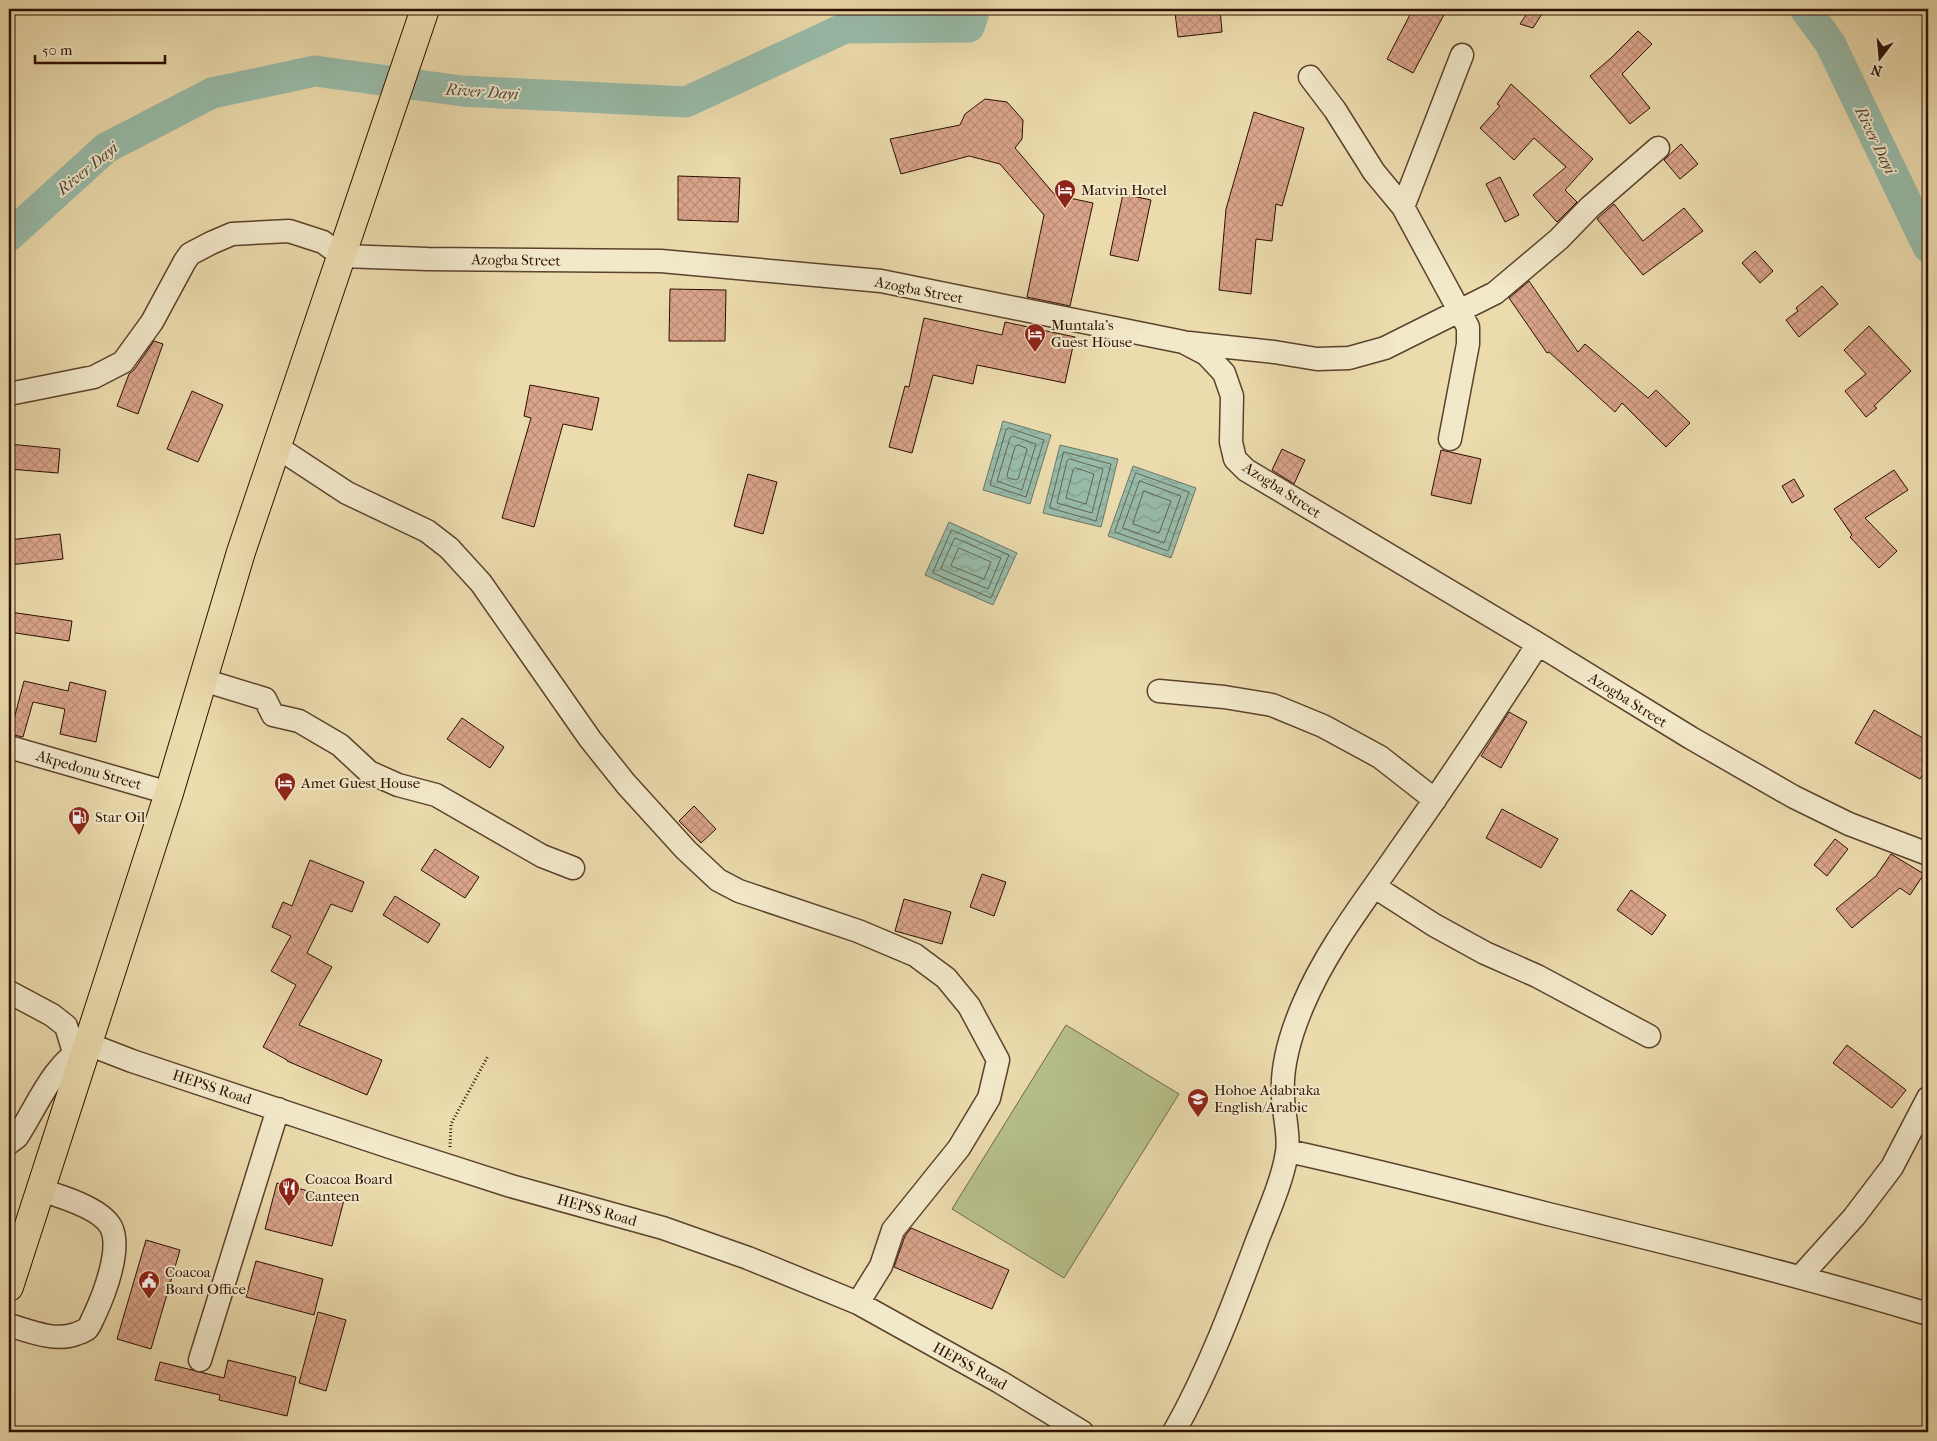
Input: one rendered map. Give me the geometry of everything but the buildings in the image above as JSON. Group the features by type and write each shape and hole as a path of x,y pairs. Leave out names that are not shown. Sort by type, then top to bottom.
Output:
{"highway":[{"path":"9,1287 40,1190 81,1048 169,793 242,552 425,9"}],"street":[{"path":"1403,207 1462,55"},
{"path":"1310,77 1335,110 1374,172 1403,207 1468,328 1469,337 1450,440"},
{"path":"1183,342 1274,352 1317,359 1349,358 1385,348 1495,293 1559,239 1590,207 1658,148"},
{"path":"9,394 94,377 123,362 152,322 190,254 232,234 289,232 323,242 342,256"},
{"name":"Azogba Street","path":"342,256 661,262 881,281 1183,342 1206,354 1224,373 1232,396 1231,442 1235,458 1246,470 1538,644 1690,738 1794,797 1849,824 1928,854"},
{"path":"277,447 347,493 427,531 449,548 481,583 590,740 626,784 686,850 718,880 739,891 858,931 915,954 946,978 969,1006 998,1060 989,1098 959,1148 893,1230 881,1266 858,1303"},
{"path":"1174,1432 1191,1402 1235,1299 1274,1197 1288,1151 1282,1094 1284,1062 1294,1028 1320,969 1346,924 1435,800 1538,644"},
{"path":"203,680 265,699 273,715 299,721 340,745 369,772 398,785 436,795 542,856 573,868"},
{"path":"1160,691 1224,697 1272,705 1323,726 1380,757 1435,800"},
{"name":"Akpedonu Street","path":"9,747 169,793"},
{"path":"1375,886 1434,925 1485,953 1537,976 1649,1036"},
{"path":"9,992 52,1015 66,1026 81,1048 61,1066 48,1083 17,1137 9,1143"},
{"name":"HEPSS Road","path":"81,1048 132,1061 511,1186 663,1228 748,1258 858,1303 1000,1382 1082,1432"},
{"path":"1800,1277 1854,1217 1892,1167 1928,1098"},
{"path":"200,1360 278,1109"},
{"path":"1288,1151 1374,1170 1800,1277 1928,1314"},
{"path":"9,1325 39,1334 63,1337 76,1334 88,1328 103,1297 113,1261 113,1238 110,1226 80,1203 40,1190"}],"path":[{"path":"449,1166 451,1124 488,1056"}],"green space":[{"path":"1066,1025 1179,1094 1064,1278 952,1209"}],"water":[{"path":"1003,421 1051,435 1030,504 983,490"},
{"path":"1060,445 1118,459 1101,527 1043,513"},
{"path":"1133,466 1196,488 1171,558 1108,536"},
{"path":"949,522 1017,553 993,605 925,575"}],"waterway":[{"name":"River Dayi","path":"9,236 106,148 212,93 315,71 462,91 686,102 845,28 969,27 975,9"},
{"name":"River Dayi","path":"1805,9 1830,43 1928,247"}],"place":[{"name":"Matvin Hotel","path":"1065,209"},
{"name":"Muntala's Guest House","path":"1035,353"},
{"name":"Amet Guest House","path":"285,802"},
{"name":"Star Oil","path":"79,836"},
{"name":"Hohoe Adabraka English/Arabic","path":"1198,1118"},
{"name":"Coacoa Board Canteen","path":"289,1207"},
{"name":"Coacoa Board Office","path":"149,1300"}]}
